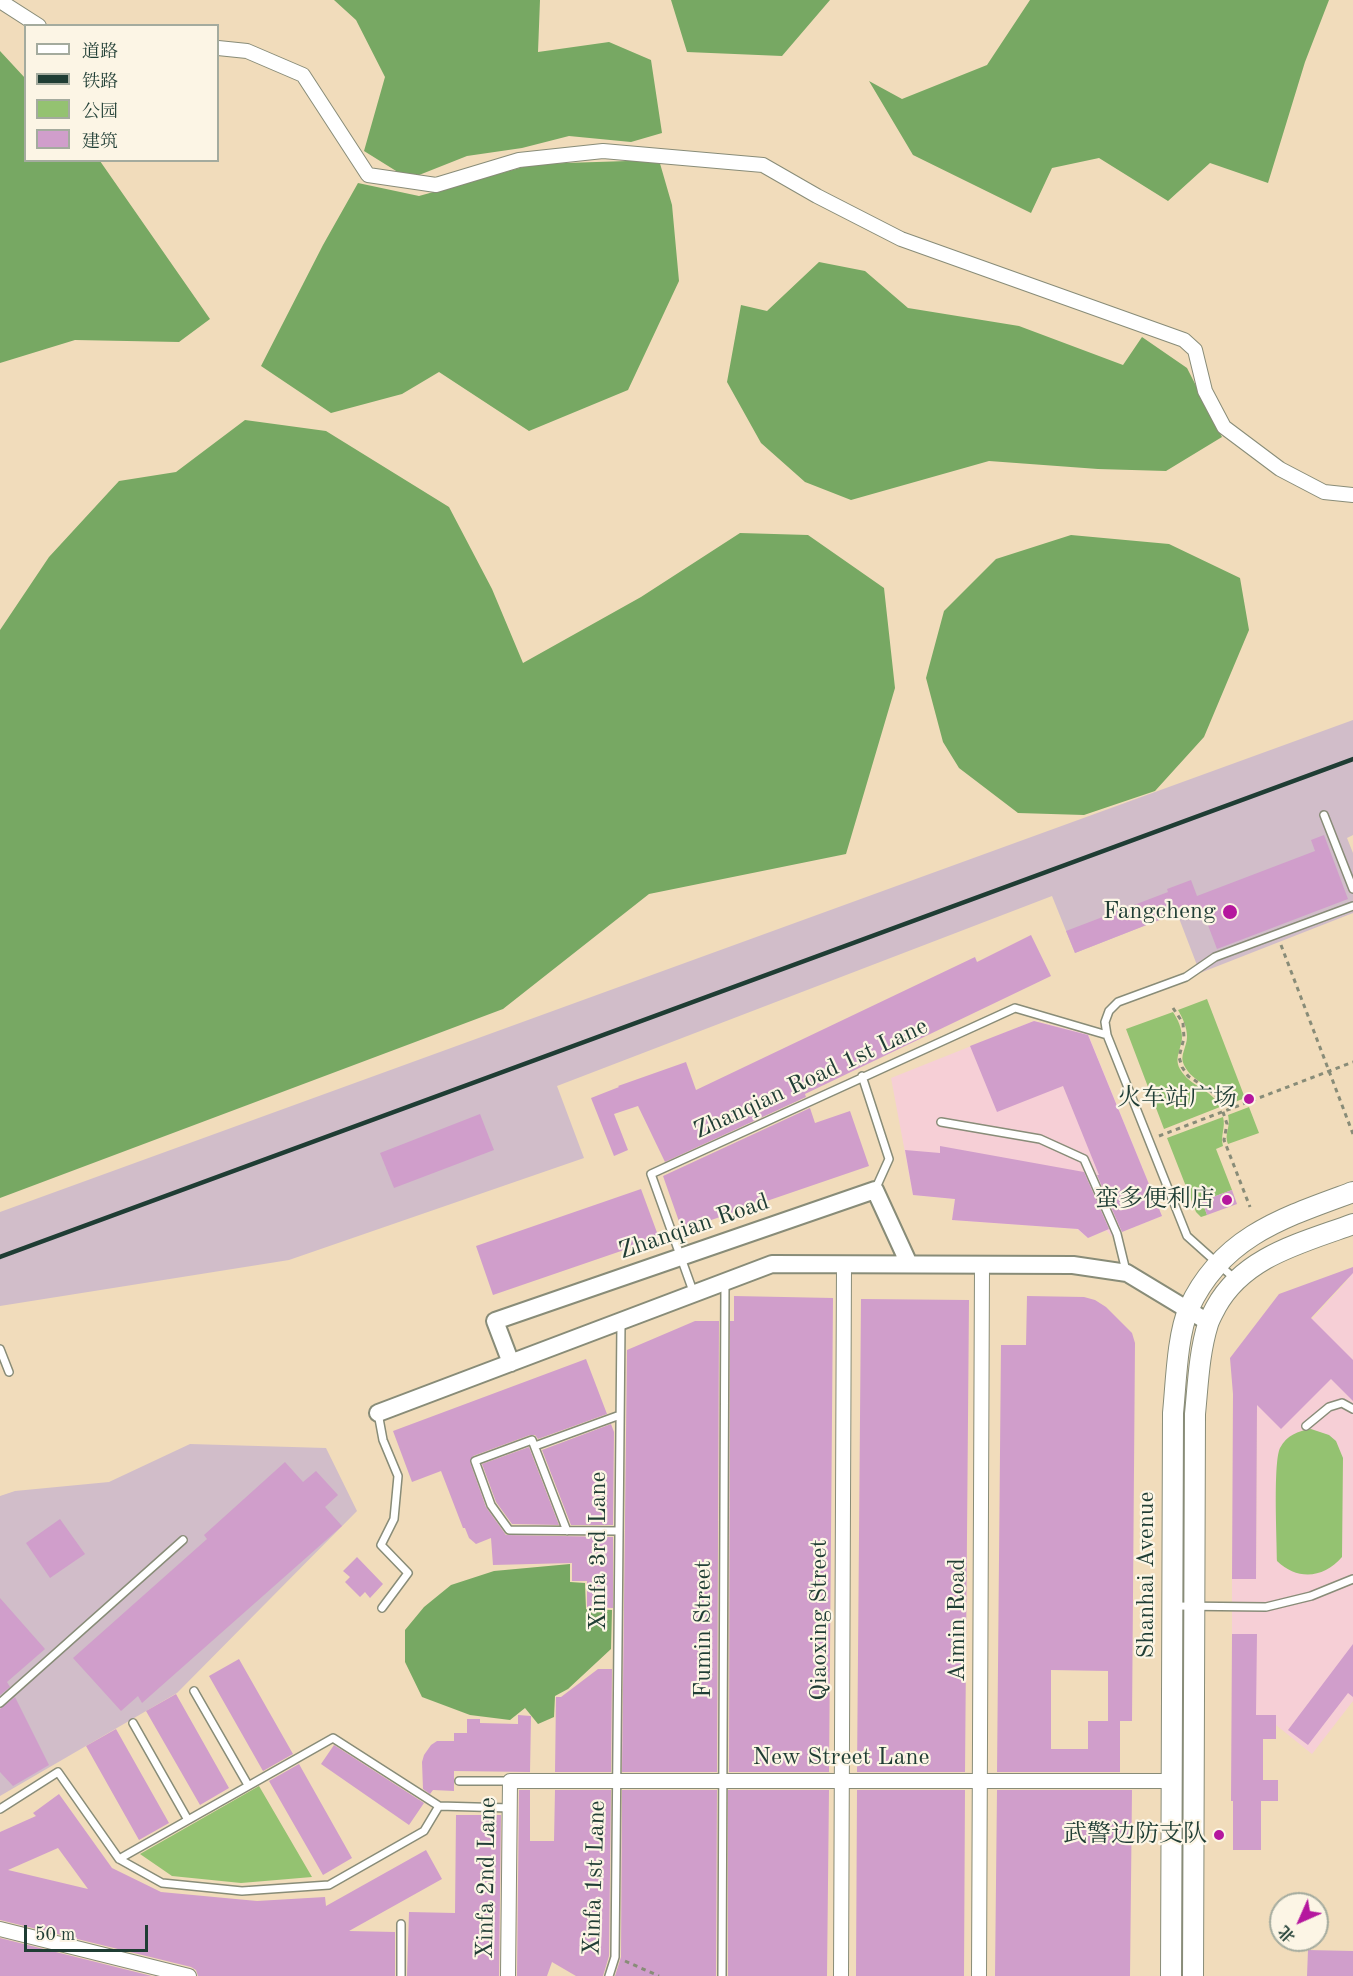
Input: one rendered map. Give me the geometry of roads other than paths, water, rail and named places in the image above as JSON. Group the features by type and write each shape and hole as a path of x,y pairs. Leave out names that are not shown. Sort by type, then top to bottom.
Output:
{"main road":[{"name":"Shanhai Avenue","path":"1171,1976 1173,1413 1179,1351 1188,1310 1205,1280 1247,1238 1282,1218 1353,1192"},
{"name":"Shanhai Avenue","path":"1193,1976 1195,1414 1201,1355 1208,1322 1224,1293 1236,1279 1262,1259 1353,1224"}],"street":[{"path":"0,1 36,24"},
{"path":"219,48 247,51 303,75 368,175 436,185 519,160 603,151 763,165 817,196 901,238 1184,340 1196,350 1205,391 1224,427 1280,469 1324,492 1353,495"},
{"path":"875,1190 909,1264"},
{"name":"Zhanqian Road","path":"511,1363 495,1321 875,1190"},
{"path":"378,1413 772,1264 1072,1265 1127,1273 1208,1322"},
{"name":"Qiaoxing Street","path":"841,1976 844,1264"},
{"name":"Aimin Road","path":"979,1976 982,1264"},
{"name":"New Street Lane","path":"510,1781 1172,1781"},
{"name":"Xinfa 2nd Lane","path":"508,1976 510,1781"},
{"path":"0,1929 189,1976"}],"lane":[{"path":"1324,814 1353,890"},
{"path":"1236,1279 1187,1236 1107,1035 1105,1022 1108,1011 1118,1002 1186,976 1215,957 1353,906"},
{"name":"Zhanqian Road 1st Lane","path":"694,1294 651,1173 1015,1008 1107,1035"},
{"path":"862,1076 889,1159 875,1190"},
{"path":"942,1122 1040,1139 1084,1159 1117,1234 1127,1273"},
{"name":"Fumin Street","path":"722,1976 725,1282"},
{"name":"Xinfa 3rd Lane","path":"617,1780 621,1322"},
{"path":"0,1349 9,1372"},
{"path":"1306,1426 1329,1407 1342,1403 1353,1409"},
{"path":"378,1413 383,1440 398,1476 394,1519 381,1545 408,1573 382,1608"},
{"path":"535,1446 620,1415"},
{"path":"567,1531 532,1440 475,1461 491,1505 509,1530 567,1531 619,1531"},
{"path":"0,1703 183,1540"},
{"path":"1172,1606 1266,1607 1311,1596 1353,1579"},
{"path":"194,1691 248,1785"},
{"path":"133,1723 188,1820"},
{"path":"119,1858 333,1738 440,1806 510,1808"},
{"path":"0,1809 58,1772 119,1858 162,1883 242,1891 329,1885 424,1831 440,1806"},
{"name":"Xinfa 1st Lane","path":"609,1976 615,1957 617,1780"},
{"path":"459,1781 510,1781"},
{"path":"401,1924 401,1976"}],"railway":[{"path":"0,1257 1353,759"}],"place":[{"name":"Fangcheng","path":"1230,912"},
{"name":"火车站广场","path":"1249,1099"},
{"name":"蛮多便利店","path":"1227,1200"},
{"name":"武警边防支队","path":"1219,1835"}]}
